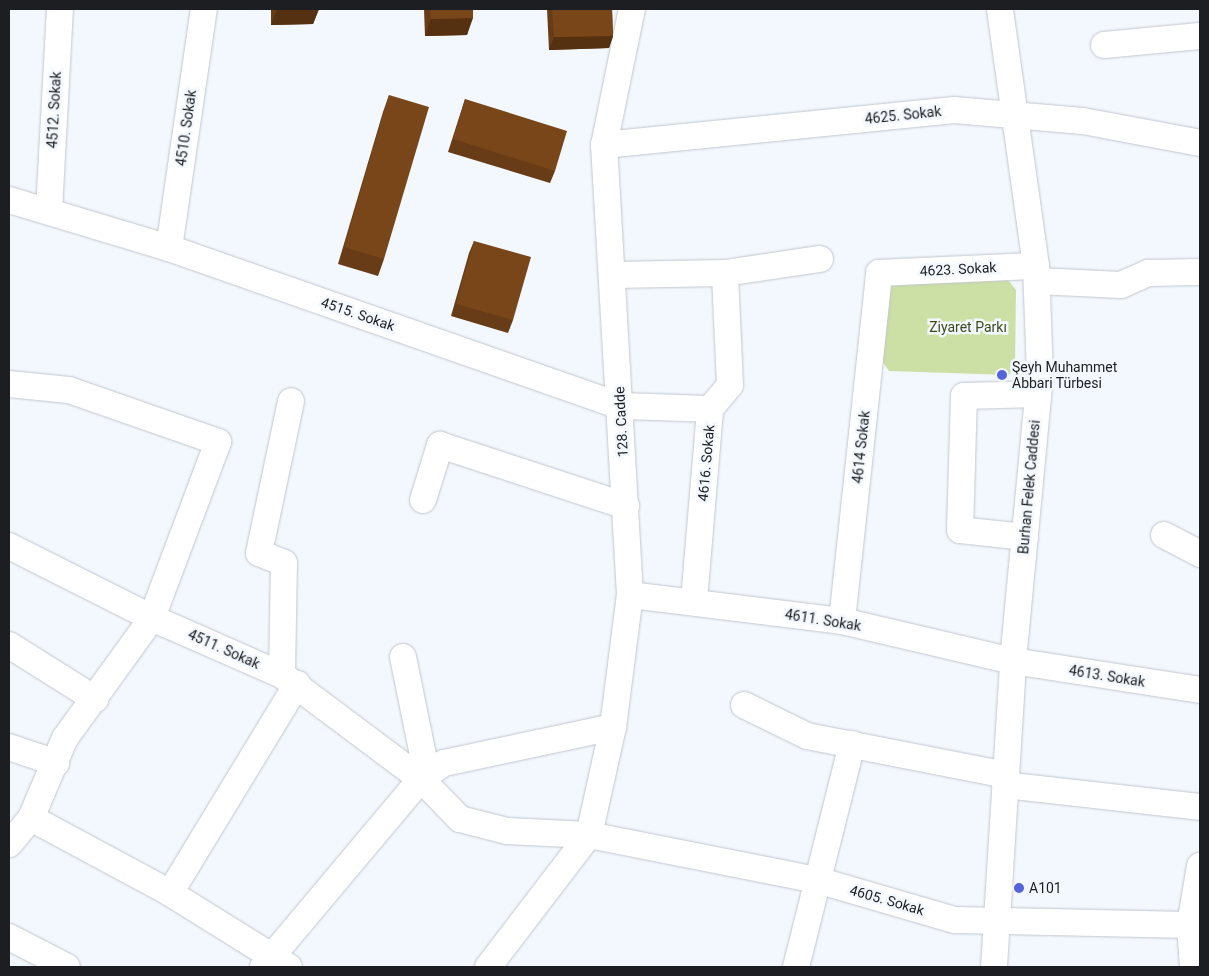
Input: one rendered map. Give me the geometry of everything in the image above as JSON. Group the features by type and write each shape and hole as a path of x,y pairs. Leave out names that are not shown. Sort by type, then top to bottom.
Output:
{"street":[{"name":"4512. Sokak","path":"49,211 60,9"},
{"name":"4510. Sokak","path":"169,248 204,9"},
{"name":"128. Cadde","path":"589,835 613,727 630,595 621,406 604,145 632,9"},
{"name":"Burhan Felek Caddesi","path":"994,967 1013,661 1038,394 1037,273 1000,9"},
{"path":"1104,45 1200,36"},
{"name":"4625. Sokak","path":"604,145 954,110 1083,122 1200,143"},
{"name":"4515. Sokak","path":"9,200 169,248 621,406 710,410"},
{"path":"613,275 725,273 820,259"},
{"name":"4623. Sokak","path":"879,273 1037,273 1121,285 1148,273 1200,272"},
{"name":"4616. Sokak","path":"694,601 710,410 730,385 725,273"},
{"name":"4614 Sokak","path":"842,621 879,273"},
{"path":"9,384 69,390 218,442 152,618 65,738 31,818 9,844"},
{"path":"1025,537 960,530 964,396 1038,394"},
{"path":"170,893 289,679 284,563 259,553 291,402"},
{"path":"423,500 440,445 626,506"},
{"path":"1164,535 1200,554"},
{"name":"4511. Sokak","path":"9,546 152,618 289,679 424,777 460,819 508,831 589,835"},
{"name":"4611. Sokak","path":"630,595 694,601 842,621 1013,661"},
{"path":"9,645 95,699"},
{"path":"403,657 424,777"},
{"name":"4613. Sokak","path":"1013,661 1200,690"},
{"path":"744,705 807,736 852,744 1005,780 1200,807"},
{"path":"31,818 170,893 275,963 424,777 444,763 613,727"},
{"path":"796,967 852,744"},
{"path":"9,748 56,763"},
{"path":"488,967 589,835"},
{"name":"4605. Sokak","path":"589,835 818,880 955,920 996,918 1190,925"},
{"path":"1193,967 1190,925 1200,866"},
{"path":"9,938 67,967"}],"green space":[{"name":"Ziyaret Parkı","path":"997,278 1009,281 1016,290 1015,366 1009,375 889,371 880,358 889,286"}],"building":[{"path":"430,9 473,9 473,18 431,19"},
{"path":"552,9 612,9 613,36 554,37"},
{"path":"389,95 429,107 384,259 344,247"},
{"path":"465,99 567,131 555,171 453,139"},
{"path":"474,241 531,257 513,320 456,304"}],"place":[{"name":"Şeyh Muhammet Abbari Türbesi","path":"1002,375"},
{"name":"A101","path":"1019,888"}]}
